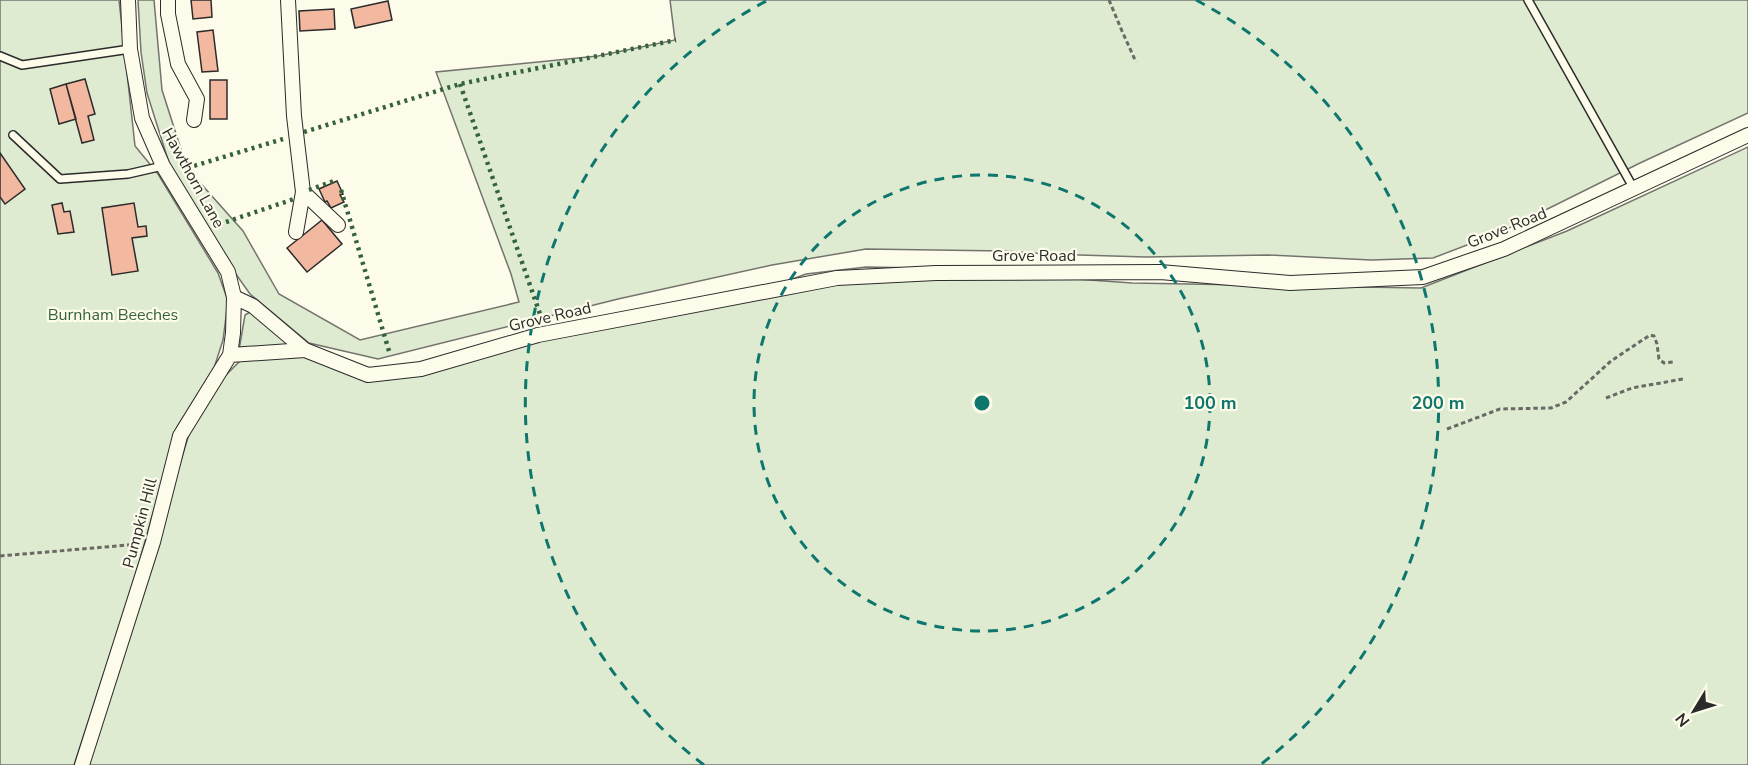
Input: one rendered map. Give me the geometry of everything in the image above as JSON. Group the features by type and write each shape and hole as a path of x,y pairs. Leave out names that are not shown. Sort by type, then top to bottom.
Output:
{"street":[{"name":"Hawthorn Lane","path":"128,0 130,49 142,118 163,166 228,272 234,297"},
{"path":"168,0 168,14 178,64 197,99 194,120"},
{"path":"288,0 294,116 303,192 296,232"},
{"name":"Grove Road","path":"234,297 253,306 305,350 368,375 421,369 538,335 837,278 936,273 1160,272 1290,283 1423,277 1504,249 1748,135"},
{"path":"303,192 338,225"},
{"name":"Pumpkin Hill","path":"82,765 153,542 180,436 230,355 234,297"},
{"name":"Grove Road","path":"230,355 305,350"}],"lane":[{"path":"1528,0 1609,140 1634,189"},
{"path":"0,56 22,65 130,49"},
{"path":"13,135 60,179 128,174 163,166"}],"path":[{"path":"1109,0 1137,62"},
{"path":"1447,429 1500,409 1551,408 1566,402 1611,361 1650,335 1654,336 1657,344 1659,359 1664,363 1672,362"},
{"path":"1606,398 1632,388 1683,379"},
{"path":"0,556 153,542"}],"green space":[{"name":"Burnham Beeches","path":"0,0 119,0 135,146 158,174 218,273 228,301 223,340 214,368 177,427 132,588 74,765 0,765"},
{"path":"138,0 154,0 162,90 187,168 243,231 279,294 360,340 519,302 511,274 436,72 598,56 675,40 670,0 1748,0 1748,113 1640,163 1501,232 1433,258 1371,260 1268,255 1146,257 1004,251 866,249 772,265 618,299 378,359 309,343 250,294 233,270 169,163 147,93 141,52"},
{"path":"1748,147 1748,765 88,765 190,431 214,387 243,358 300,354 356,374 388,380 493,344 735,300 806,274 866,267 920,268 1132,283 1421,288 1567,231"},
{"path":"252,311 289,345 239,350 245,315"}],"building":[{"path":"191,0 211,0 212,17 193,19"},
{"path":"388,1 392,20 355,28 351,9"},
{"path":"334,9 335,29 300,31 299,11"},
{"path":"213,30 218,71 202,72 197,32"},
{"path":"85,79 95,114 88,116 94,140 82,143 66,84"},
{"path":"210,80 227,80 227,119 210,119"},
{"path":"66,84 76,119 59,124 50,89"},
{"path":"0,153 25,189 5,204 0,197"},
{"path":"337,181 344,202 331,208 327,201 325,202 319,189"},
{"path":"62,203 64,212 70,211 74,232 58,234 52,205"},
{"path":"134,203 138,227 146,226 147,236 132,238 138,271 112,275 102,208"},
{"path":"322,220 342,244 307,272 287,248"}],"hedge":[{"path":"304,132 460,84 676,40"},
{"path":"460,84 540,314"},
{"path":"187,168 283,139"},
{"path":"309,190 334,181"},
{"path":"341,190 389,351"},
{"path":"226,222 294,199"}]}
